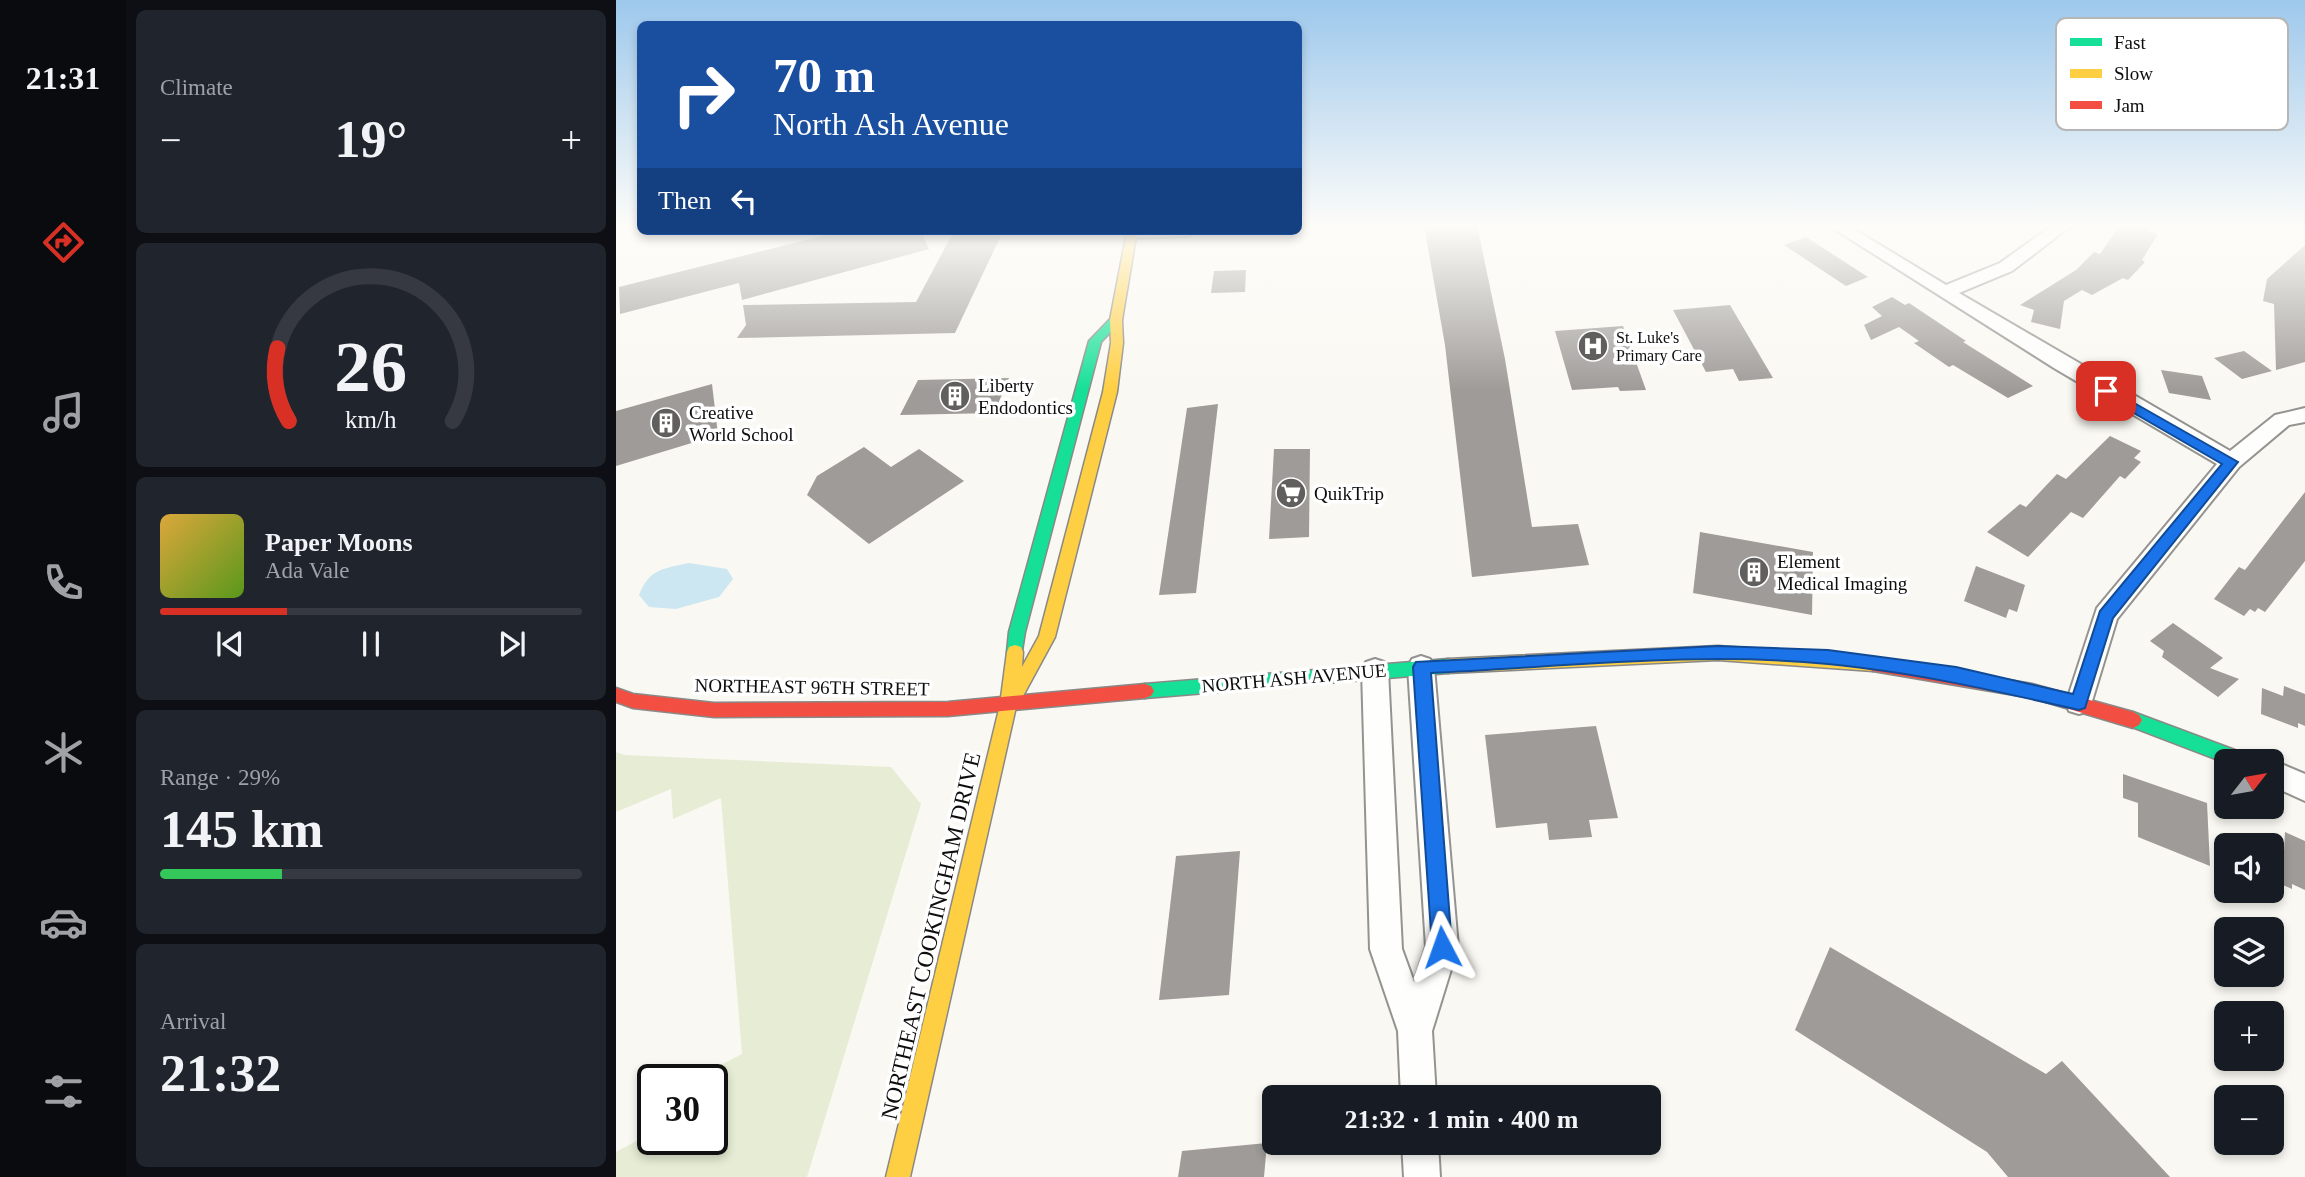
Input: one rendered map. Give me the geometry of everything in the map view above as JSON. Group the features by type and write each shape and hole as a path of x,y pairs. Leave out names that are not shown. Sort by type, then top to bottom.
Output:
{"main road":[{"name":"NORTHEAST COOKINGHAM DRIVE","path":"1009,705 1047,637 1110,392 1117,343 1116,320 1123,280"},
{"name":"NORTHEAST COOKINGHAM DRIVE","path":"898,1177 1009,705 1017,632 1095,341 1116,320"},
{"name":"NORTH ASH AVENUE","path":"1009,705 1422,667 1718,653 1828,657 1956,674 2079,703 2214,751"},
{"name":"NORTHEAST 96TH STREET","path":"616,695 633,701 714,710 837,711 1009,705"}],"street":[{"path":"1926,280 2061,365 2231,462"},
{"path":"1946,292 1975,280"},
{"path":"2079,703 2106,615 2231,462 2283,420 2305,415"},
{"path":"1415,1031 1442,947 1422,667"},
{"path":"1375,670 1386,949 1415,1031 1417,1085"},
{"path":"2284,778 2305,788"},
{"path":"1421,1155 1422,1177"}],"green space":[{"path":"616,752 625,755 891,767 921,804 807,1177 616,1177 616,1152 637,1141 637,1155 728,1155 728,1064 722,1064 742,1054 721,798 673,819 671,789 616,812"}],"water":[{"path":"689,563 727,569 733,579 719,597 676,609 649,607 639,595 648,579 658,571"}],"building":[{"path":"647,280 816,280 742,300 739,283 620,314 619,287"},
{"path":"928,280 980,280 955,333 737,338 746,325 743,305 916,302"},
{"path":"1213,280 1246,280 1245,292 1211,293"},
{"path":"1434,280 1488,280 1505,359 1532,527 1578,524 1589,565 1472,577 1445,345"},
{"path":"1837,280 1861,280 1846,286"},
{"path":"2060,280 2119,280 2092,295 2082,290 2064,301 2060,329 2031,322 2034,310 2020,305"},
{"path":"2267,280 2305,280 2305,362 2276,370 2274,304 2263,301"},
{"path":"1892,297 1905,305 1909,303 1966,341 1963,342 2033,386 2008,398 1953,365 1949,367 1914,343 1919,341 1899,327 1871,340 1864,325 1882,316 1872,307"},
{"path":"1730,305 1773,378 1739,381 1733,369 1706,372 1673,310"},
{"path":"1623,326 1646,390 1620,391 1618,387 1572,390 1555,331"},
{"path":"2244,351 2272,371 2242,379 2214,358"},
{"path":"2161,370 2202,376 2211,400 2169,393"},
{"name":"Liberty Endodontics","path":"1009,378 994,413 900,415 918,380"},
{"name":"Creative World School","path":"712,384 718,435 616,466 616,411"},
{"path":"1218,404 1196,593 1159,595 1187,408"},
{"path":"2110,436 2141,451 2134,458 2141,462 2125,479 2120,476 2083,518 2071,512 2028,557 1987,532 2020,504 2026,507 2057,474 2066,479"},
{"path":"864,447 891,467 919,449 964,481 869,544 807,495 817,476"},
{"name":"QuikTrip","path":"1274,449 1310,449 1309,537 1269,539"},
{"path":"2305,492 2305,561 2265,612 2258,608 2255,612 2250,609 2244,616 2214,599 2239,567 2245,570"},
{"name":"Element Medical Imaging","path":"1700,532 1813,552 1812,615 1693,593"},
{"path":"1976,566 2025,585 2017,612 2009,609 2006,618 1964,601"},
{"path":"2173,623 2223,658 2210,668 2239,679 2218,697 2162,657 2164,651 2150,641"},
{"path":"2284,686 2305,694 2305,726 2298,723 2298,728 2261,714 2262,688 2283,696"},
{"path":"1596,726 1618,818 1589,820 1592,837 1549,840 1547,823 1496,828 1485,735"},
{"path":"2123,774 2207,803 2210,866 2138,837 2138,803 2123,798"},
{"path":"2285,832 2305,841 2305,890 2292,884 2292,889 2284,885"},
{"path":"1240,851 1229,995 1159,1000 1176,856"},
{"path":"1830,947 2046,1074 2062,1061 2170,1177 2008,1177 1987,1152 1795,1030"},
{"path":"1262,1143 1262,1155 1266,1155 1264,1177 1178,1177 1182,1151"}],"traffic: fast":[{"path":"1015,652 1017,632 1095,341 1116,320"},
{"path":"1145,691 1448,666"},
{"path":"2133,720 2214,750"}],"traffic: slow":[{"path":"1017,691 1047,637 1110,392 1117,343 1116,320 1123,280"},
{"path":"898,1177 1009,705 1015,652"},
{"path":"1448,666 1718,653 1873,664"}],"traffic: jam":[{"path":"1873,664 2032,691 2133,720"},
{"path":"616,695 633,701 714,710 948,709 1145,691"}],"place":[{"name":"St. Luke's Primary Care","path":"1593,346"},
{"name":"Liberty Endodontics","path":"955,396"},
{"name":"Creative World School","path":"666,423"},
{"name":"QuikTrip","path":"1291,493"},
{"name":"Element Medical Imaging","path":"1754,572"}],"route":[{"path":"1442,947 1422,667 1718,653 1828,657 1956,674 2079,703 2106,615 2231,462 2106,391"}]}
